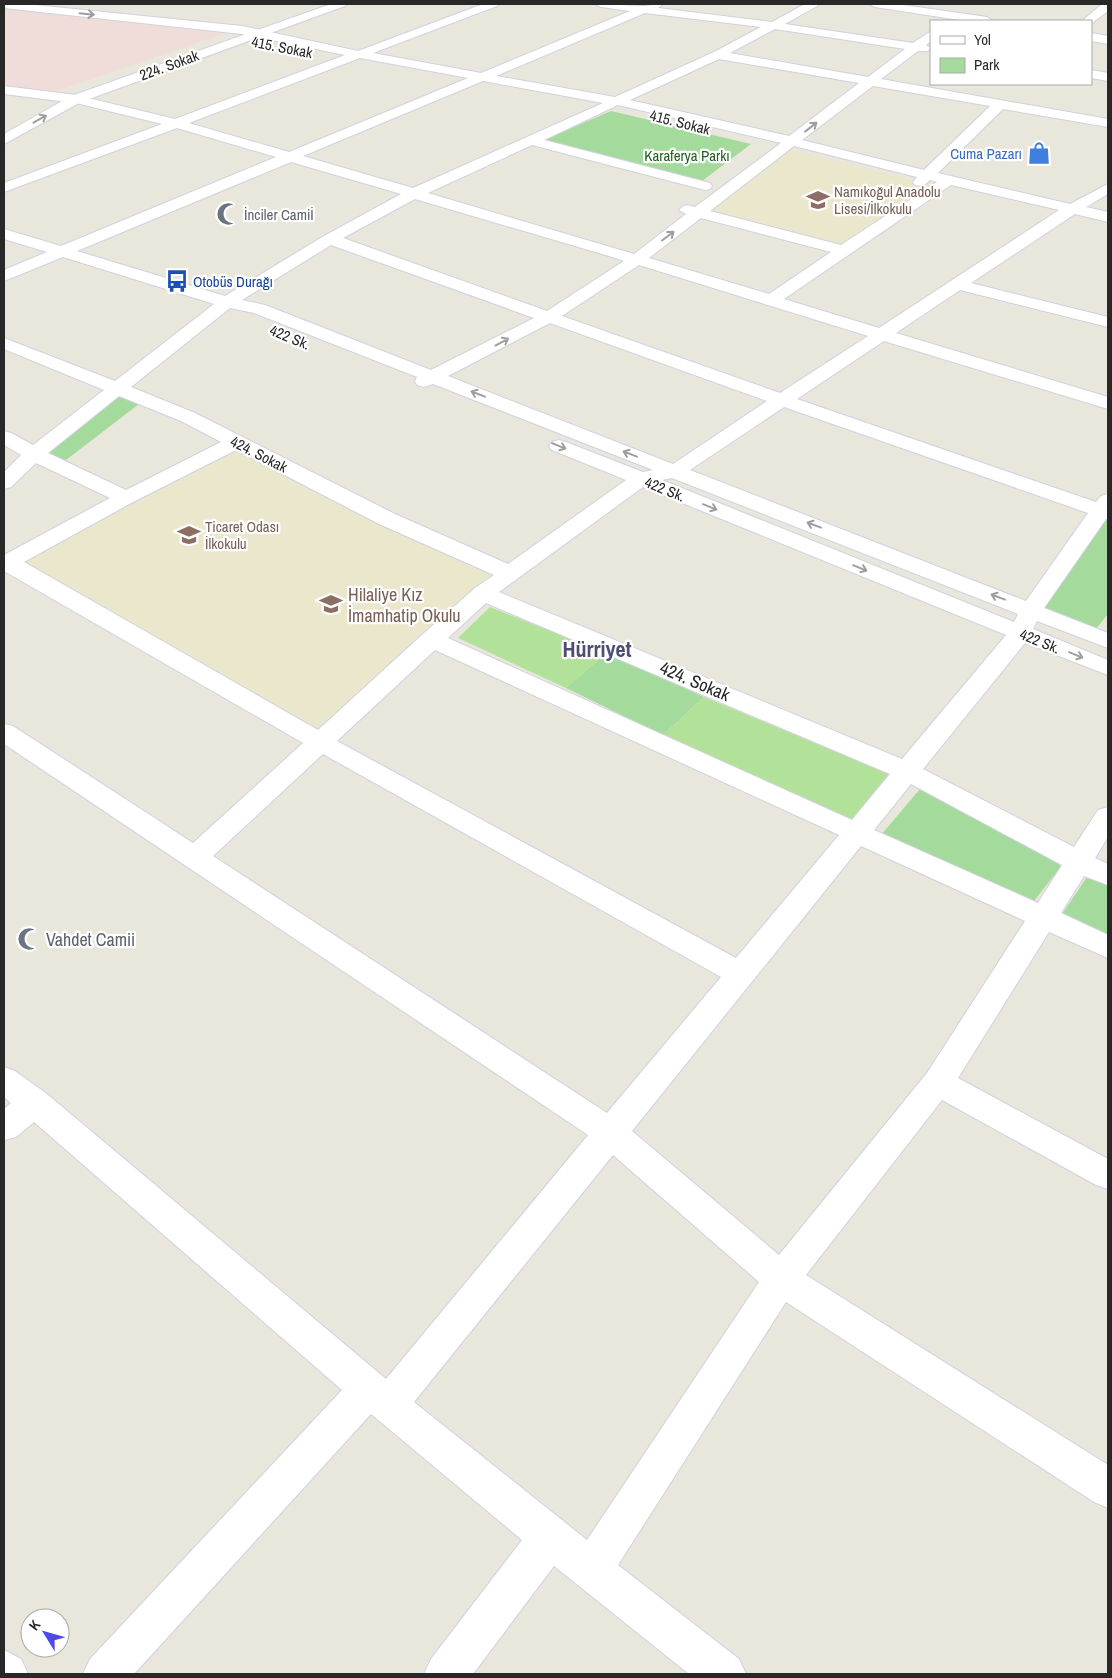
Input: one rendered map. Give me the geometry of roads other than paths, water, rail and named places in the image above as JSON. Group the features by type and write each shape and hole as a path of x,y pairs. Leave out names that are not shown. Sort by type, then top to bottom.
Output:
{"street":[{"name":"224. Sokak","path":"4,140 76,99 246,35 319,4"},
{"name":"224. Sokak","path":"28,109 53,96 341,4"},
{"path":"4,188 493,4"},
{"path":"601,4 652,6 930,49"},
{"path":"4,483 19,461 118,388 227,302 330,239 413,194 718,55 813,4"},
{"path":"875,4 954,19 970,20"},
{"name":"415. Sokak","path":"4,5 45,6 246,35 470,83 611,103"},
{"path":"1089,20 1108,5"},
{"path":"4,276 652,6"},
{"path":"954,19 969,8"},
{"path":"125,17 148,9"},
{"path":"773,143 871,81 914,46 930,36"},
{"path":"1092,37 1108,40"},
{"path":"831,90 894,43"},
{"path":"718,55 871,81 998,106 1108,123"},
{"name":"415. Sokak","path":"355,57 485,76 611,103 652,115 1066,212 1108,217"},
{"path":"1092,74 1108,77"},
{"path":"4,90 76,99 175,123 615,253 1108,403"},
{"path":"770,301 844,251 934,181 998,106"},
{"path":"435,377 549,317 636,260 699,213 773,143 787,124"},
{"path":"528,140 705,186"},
{"path":"720,175 672,211 699,213 844,251"},
{"path":"194,858 482,593 642,479 675,471 1066,212 1108,188"},
{"name":"415. Sokak","path":"1066,212 1108,228"},
{"name":"422 Sk.","path":"4,234 227,302 242,318 406,378 642,479 1025,621 1108,640"},
{"path":"105,1674 379,1397 611,1133 856,833 1025,621 1105,507 781,400 549,317 537,304 330,239"},
{"path":"600,263 630,242"},
{"path":"956,284 1108,322"},
{"path":"512,318 537,304"},
{"path":"406,378 468,342"},
{"name":"424. Sokak","path":"4,343 188,417 387,519 511,574"},
{"name":"422 Sk.","path":"406,378 435,377 675,471 1025,621 1108,668"},
{"path":"4,437 19,461 126,498"},
{"path":"5,563 236,442"},
{"path":"5,563 320,742 740,974"},
{"name":"424. Sokak","path":"482,593 906,771 1094,868"},
{"path":"432,639 1108,948"},
{"path":"4,732 611,1133 781,1279 1108,1488"},
{"path":"591,1570 781,1279 938,1082 1044,918 1094,868 1108,816"},
{"path":"4,1080 35,1103 379,1397 591,1570 724,1674"},
{"path":"938,1082 1108,1175"},
{"path":"4,1127 35,1103"},
{"path":"446,1674 550,1537"}],"place":[{"name":"Cuma Pazarı","path":"1039,153"},
{"name":"Namıkoğul Anadolu Lisesi/İlkokulu","path":"818,200"},
{"name":"İnciler Camiİ","path":"228,214"},
{"name":"Otobüs Durağı","path":"177,281"},
{"name":"Ticaret Odası İlkokulu","path":"189,535"},
{"name":"Hilaliye Kız İmamhatip Okulu","path":"331,604"},
{"name":"Vahdet Camii","path":"29,939"}],"district":[{"name":"Hürriyet","path":"597,649"}],"park label":[{"name":"Karaferya Parkı","path":"687,155"}]}
